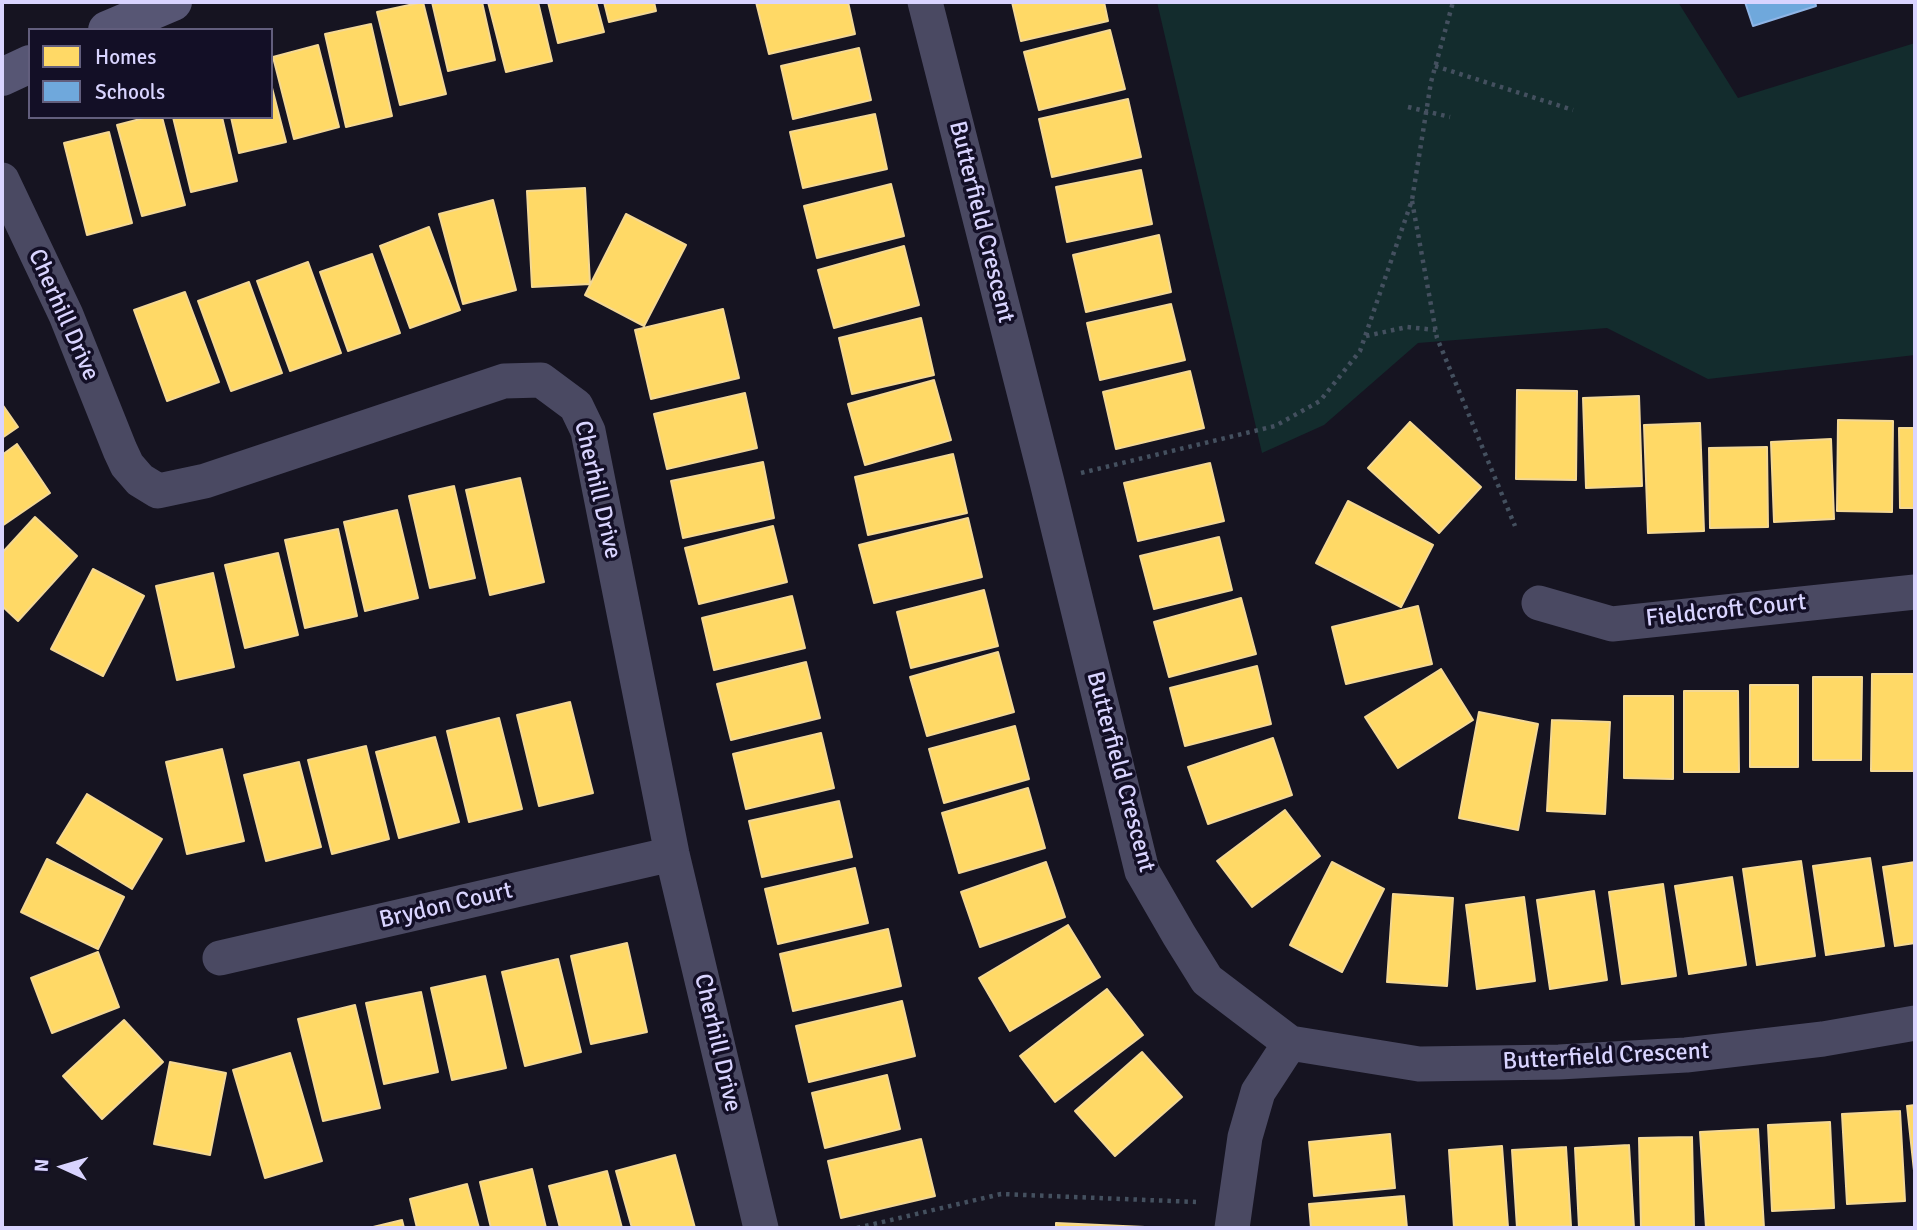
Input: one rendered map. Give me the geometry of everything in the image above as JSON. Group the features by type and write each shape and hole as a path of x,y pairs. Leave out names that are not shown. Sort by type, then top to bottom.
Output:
{"street":[{"path":"112,28 173,2"},
{"name":"Butterfield Crescent","path":"925,2 1047,482 1142,872 1178,936 1207,980 1290,1043 1419,1064 1559,1062 1686,1055 1823,1039 1915,1023"},
{"path":"2,77 28,65"},
{"name":"Cherhill Drive","path":"2,180 66,315 127,465 140,480 158,491 205,481 504,381 541,380 576,406 588,431 672,854 761,1228"},
{"name":"Fieldcroft Court","path":"1539,603 1612,624 1915,592"},
{"name":"Brydon Court","path":"220,958 672,854"},
{"path":"1232,1228 1245,1137 1258,1092 1290,1043"}],"path":[{"path":"1081,473 1275,426 1320,401 1360,351 1412,200 1435,66 1453,2"},
{"path":"1435,66 1573,110"},
{"path":"1408,107 1450,117"},
{"path":"1412,200 1437,338 1515,526"},
{"path":"1365,336 1407,327 1436,330"},
{"path":"857,1228 1001,1194 1196,1202"}],"green space":[{"path":"1157,2 1678,2 1738,98 1915,43 1915,355 1708,379 1607,328 1418,343 1324,425 1262,453"}],"building: Homes":[{"path":"423,2 446,94 400,105 377,12"},
{"path":"432,2 482,2 495,60 448,71"},
{"path":"488,2 538,2 552,61 506,72"},
{"path":"548,2 596,2 604,32 558,43"},
{"path":"604,2 654,2 656,11 609,22"},
{"path":"756,2 848,2 855,34 769,54"},
{"path":"1012,2 1104,2 1108,21 1021,41"},
{"path":"371,24 392,116 346,127 325,34"},
{"path":"1110,30 1125,89 1039,110 1024,52"},
{"path":"318,45 339,127 294,139 273,57"},
{"path":"859,48 871,100 793,119 781,66"},
{"path":"273,92 286,142 239,153 231,119 273,119"},
{"path":"1128,99 1141,157 1052,177 1039,119"},
{"path":"875,114 887,169 803,188 790,132"},
{"path":"140,119 163,119 185,205 142,216 117,125"},
{"path":"173,119 222,119 237,181 191,192"},
{"path":"109,132 132,223 87,235 64,143"},
{"path":"1141,170 1152,224 1067,242 1056,187"},
{"path":"891,184 904,236 817,258 804,206"},
{"path":"585,188 590,284 532,287 527,191"},
{"path":"493,200 516,290 463,304 439,214"},
{"path":"626,214 686,245 644,326 585,295"},
{"path":"429,227 460,310 410,328 380,246"},
{"path":"1159,235 1171,292 1086,312 1073,255"},
{"path":"904,246 919,305 834,328 818,270"},
{"path":"372,254 400,333 348,351 320,272"},
{"path":"308,262 341,353 290,371 257,281"},
{"path":"249,282 282,373 231,391 198,301"},
{"path":"185,292 219,382 167,401 134,310"},
{"path":"1171,304 1185,360 1100,380 1087,323"},
{"path":"723,309 739,378 651,399 635,330"},
{"path":"921,318 934,375 852,394 839,338"},
{"path":"1190,371 1204,428 1116,449 1103,392"},
{"path":"934,380 951,440 865,465 848,404"},
{"path":"1517,390 1577,391 1576,480 1516,479"},
{"path":"745,393 757,448 667,469 654,414"},
{"path":"1639,396 1642,486 1586,488 1583,398"},
{"path":"2,404 18,427 2,438"},
{"path":"1838,420 1893,421 1892,512 1837,511"},
{"path":"1410,422 1481,487 1439,533 1368,468"},
{"path":"1700,423 1704,531 1648,533 1644,425"},
{"path":"1899,428 1915,428 1915,508 1900,508"},
{"path":"1831,439 1834,519 1774,522 1771,442"},
{"path":"17,444 50,493 2,526 2,455"},
{"path":"1767,447 1768,527 1710,528 1709,448"},
{"path":"953,454 967,513 868,535 855,477"},
{"path":"763,462 774,518 683,538 671,481"},
{"path":"1210,463 1224,521 1138,541 1124,483"},
{"path":"520,478 544,582 490,595 466,490"},
{"path":"454,486 475,578 430,588 409,496"},
{"path":"1348,501 1433,545 1401,607 1316,563"},
{"path":"397,510 418,598 365,611 344,522"},
{"path":"35,517 77,556 18,621 2,606 2,553"},
{"path":"968,518 982,577 874,603 859,545"},
{"path":"773,526 787,582 699,604 685,548"},
{"path":"338,529 357,616 305,628 285,540"},
{"path":"1219,537 1232,590 1154,609 1140,556"},
{"path":"278,553 298,635 245,648 225,565"},
{"path":"93,569 144,596 103,676 51,649"},
{"path":"213,573 234,667 177,680 156,586"},
{"path":"984,590 998,646 911,668 897,612"},
{"path":"792,596 805,648 714,670 702,618"},
{"path":"1241,598 1256,654 1169,677 1154,622"},
{"path":"1418,606 1432,664 1346,684 1332,627"},
{"path":"998,652 1014,712 927,736 910,677"},
{"path":"806,662 820,718 731,740 717,684"},
{"path":"1257,666 1271,724 1185,746 1170,688"},
{"path":"1441,669 1473,720 1398,768 1365,717"},
{"path":"1872,674 1915,674 1915,771 1871,771"},
{"path":"1813,677 1862,677 1861,760 1813,760"},
{"path":"1750,685 1798,685 1798,767 1750,767"},
{"path":"1684,691 1738,691 1739,772 1684,772"},
{"path":"1624,696 1673,696 1673,779 1624,778"},
{"path":"570,702 593,793 539,806 517,715"},
{"path":"1479,712 1538,724 1518,830 1459,818"},
{"path":"499,718 522,809 469,822 447,731"},
{"path":"1552,720 1610,722 1605,814 1547,811"},
{"path":"1015,726 1029,779 944,803 929,749"},
{"path":"821,733 834,788 746,809 733,754"},
{"path":"435,737 459,822 399,838 376,752"},
{"path":"1273,738 1292,795 1208,824 1188,767"},
{"path":"366,746 389,839 332,854 308,760"},
{"path":"222,749 244,841 187,854 166,762"},
{"path":"299,762 321,847 266,861 244,775"},
{"path":"1028,788 1045,848 959,873 942,813"},
{"path":"87,794 162,839 132,889 57,843"},
{"path":"839,801 852,857 762,877 749,821"},
{"path":"1285,810 1320,856 1252,907 1217,861"},
{"path":"1870,858 1884,946 1826,955 1813,866"},
{"path":"47,859 124,897 98,949 21,912"},
{"path":"1801,861 1815,956 1757,965 1743,869"},
{"path":"1046,862 1065,917 980,947 961,892"},
{"path":"1332,862 1384,889 1342,972 1290,945"},
{"path":"1915,862 1915,943 1895,946 1883,867"},
{"path":"855,868 868,923 778,944 765,889"},
{"path":"1732,877 1746,965 1689,974 1675,886"},
{"path":"1663,884 1676,976 1622,984 1609,892"},
{"path":"1594,891 1607,980 1550,989 1537,900"},
{"path":"1393,894 1453,898 1447,986 1387,982"},
{"path":"1524,897 1535,981 1477,989 1466,905"},
{"path":"1068,925 1100,977 1010,1031 979,978"},
{"path":"888,929 901,986 793,1011 780,954"},
{"path":"627,943 647,1032 591,1044 571,956"},
{"path":"98,952 119,1007 52,1033 31,978"},
{"path":"558,959 581,1052 525,1066 502,972"},
{"path":"485,976 506,1068 452,1080 431,988"},
{"path":"1107,989 1143,1035 1055,1102 1020,1056"},
{"path":"421,992 438,1072 384,1084 366,1003"},
{"path":"902,1001 915,1056 809,1082 796,1026"},
{"path":"355,1005 380,1108 323,1121 298,1019"},
{"path":"124,1020 163,1062 102,1119 63,1076"},
{"path":"1142,1052 1182,1097 1115,1156 1075,1111"},
{"path":"290,1053 322,1161 265,1178 233,1070"},
{"path":"170,1062 226,1073 210,1155 154,1144"},
{"path":"887,1075 900,1129 825,1148 812,1093"},
{"path":"1915,1105 1915,1180 1907,1106"},
{"path":"1900,1111 1905,1201 1847,1204 1842,1114"},
{"path":"1830,1122 1834,1208 1772,1211 1768,1125"},
{"path":"1758,1129 1764,1228 1706,1228 1700,1132"},
{"path":"1390,1134 1395,1188 1314,1196 1309,1142"},
{"path":"1692,1137 1694,1228 1641,1228 1639,1138"},
{"path":"921,1139 935,1196 841,1218 828,1161"},
{"path":"1629,1145 1634,1228 1579,1228 1575,1148"},
{"path":"1502,1146 1508,1227 1454,1228 1449,1150"},
{"path":"1566,1147 1571,1226 1517,1228 1512,1150"},
{"path":"675,1155 695,1228 632,1228 616,1171"},
{"path":"532,1169 546,1228 491,1228 480,1182"},
{"path":"607,1171 622,1228 560,1228 549,1186"},
{"path":"467,1184 479,1228 417,1228 410,1199"},
{"path":"1404,1196 1407,1228 1311,1228 1309,1204"},
{"path":"402,1220 404,1228 369,1228"},
{"path":"1056,1223 1145,1227 1145,1228 1056,1228"}],"building: Schools":[{"path":"1745,2 1815,2 1816,6 1753,26"}]}
